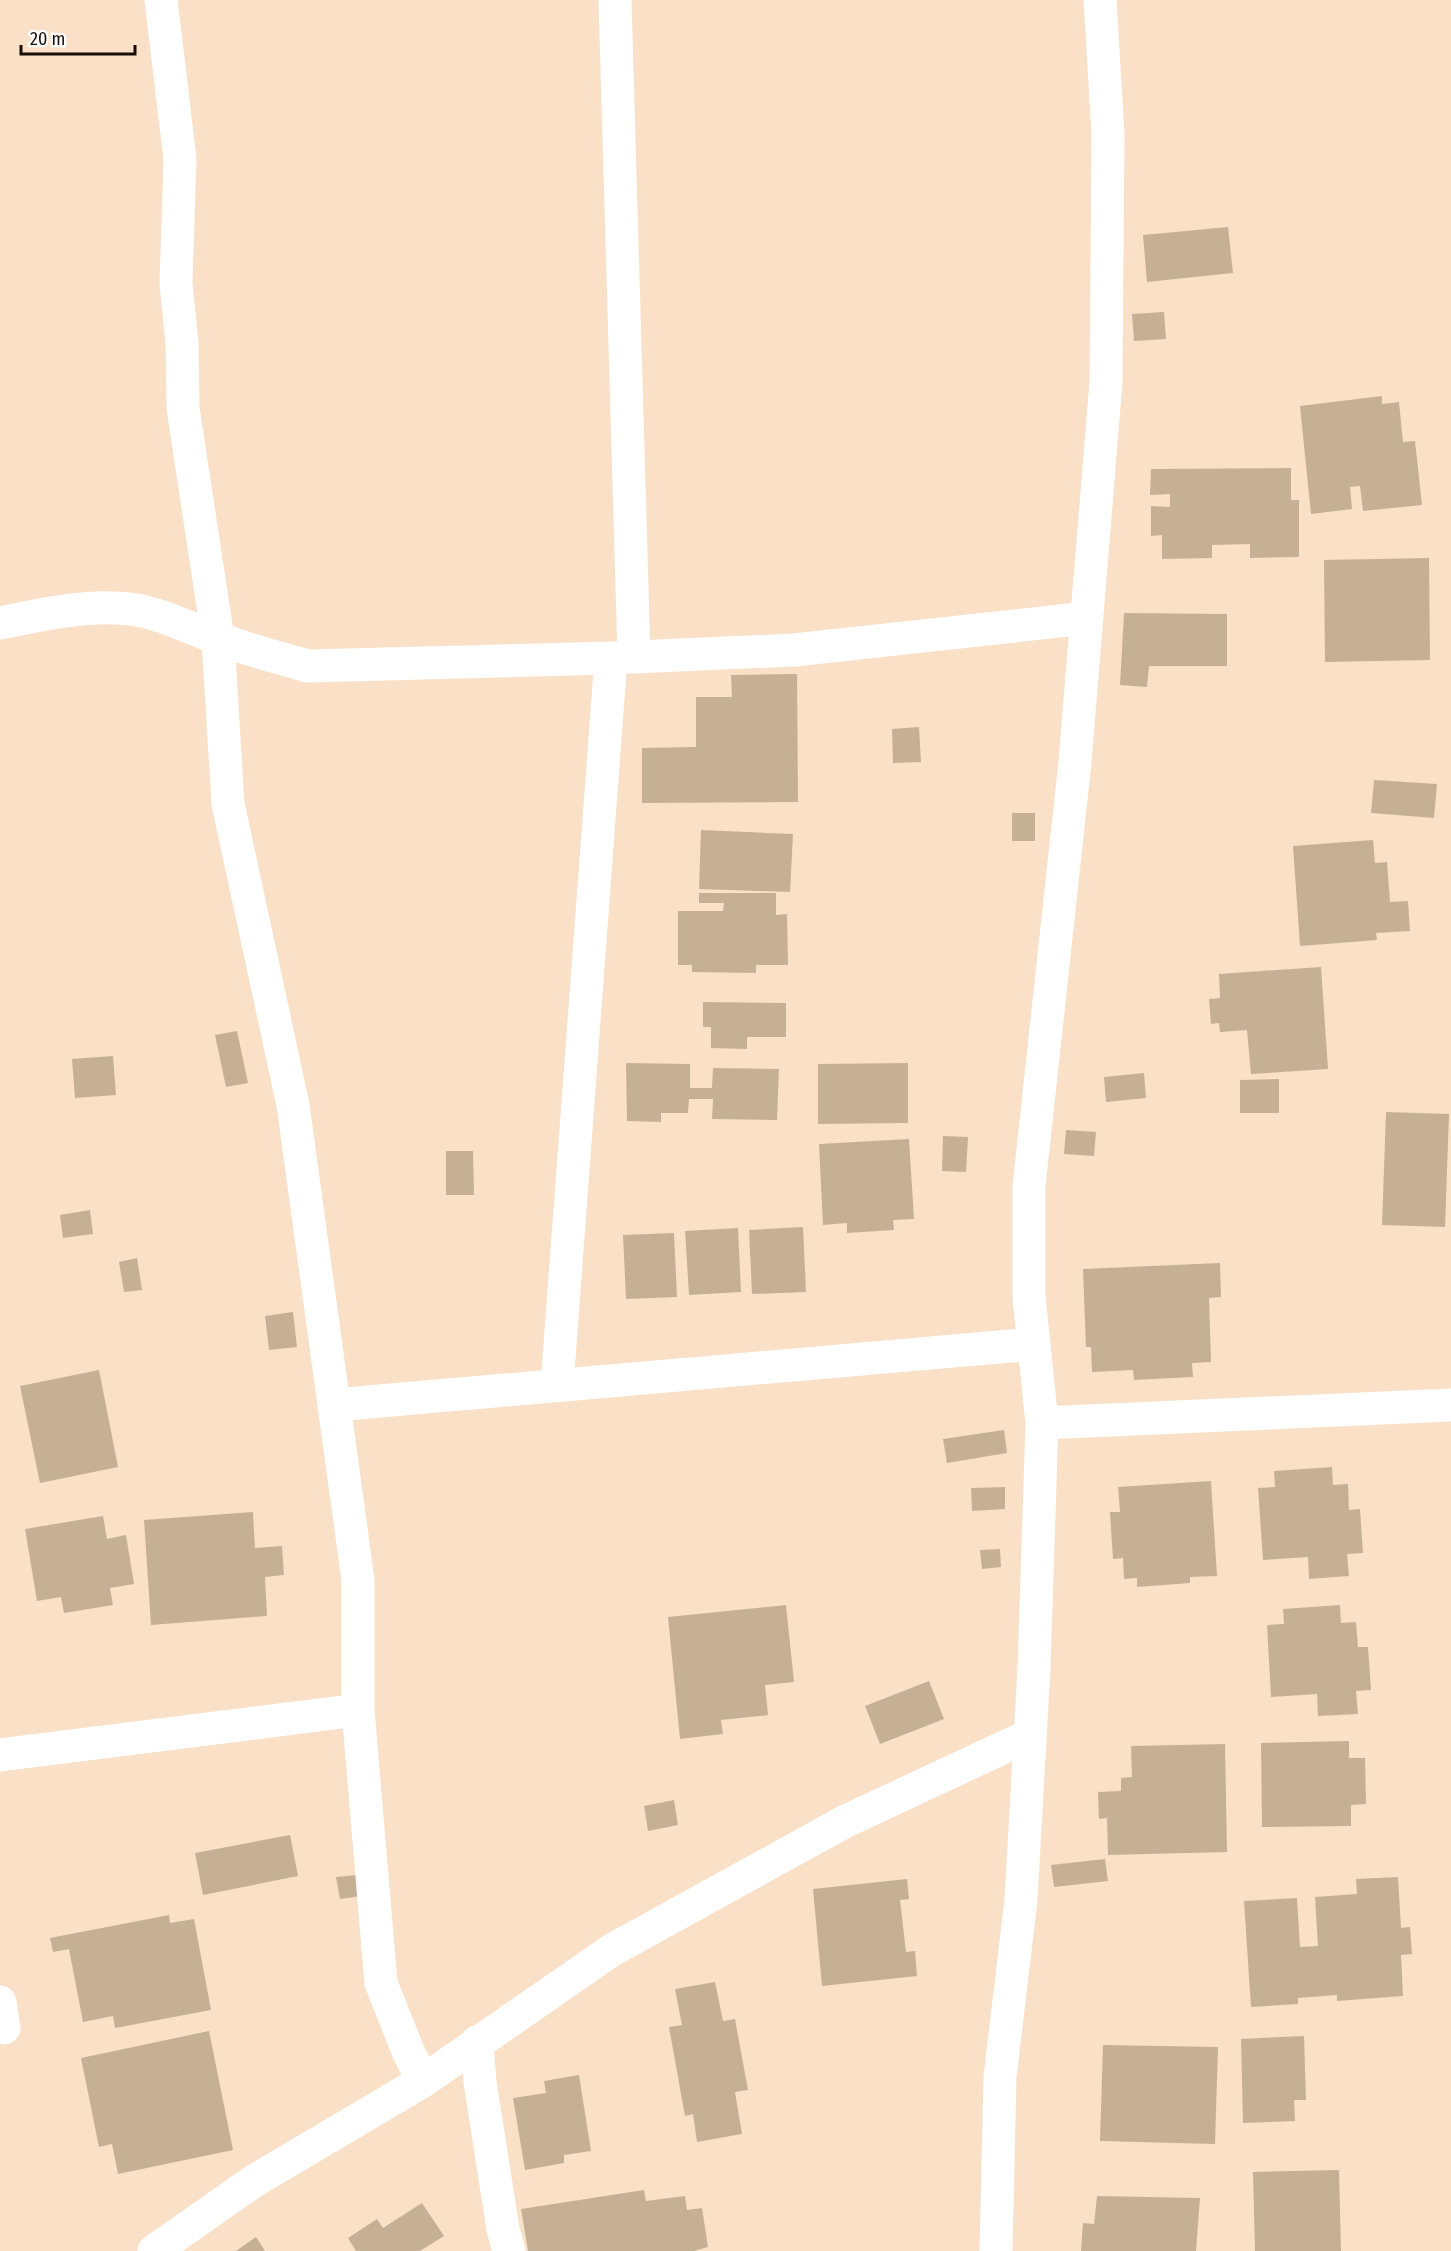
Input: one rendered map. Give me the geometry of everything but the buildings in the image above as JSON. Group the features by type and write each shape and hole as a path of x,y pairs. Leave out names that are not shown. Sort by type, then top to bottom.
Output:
{"street":[{"path":"161,0 180,159 176,283 182,343 183,408 219,639 228,804 293,1105 358,1580 358,1710 381,1983 408,2051 423,2081"},
{"path":"557,1385 622,657 615,0"},
{"path":"996,2251 999,2077 1021,1900 1042,1423 1029,1297 1029,1186 1075,762 1106,382 1108,134 1100,0"},
{"path":"0,623 97,608 141,611 272,657 308,666 794,650 1087,618"},
{"path":"334,1405 1034,1344"},
{"path":"1042,1423 1451,1405"},
{"path":"0,1755 358,1710"},
{"path":"153,2251 254,2181 423,2081 612,1950 844,1822 1030,1735"},
{"path":"477,2042 487,2127 503,2229 509,2251"}]}
